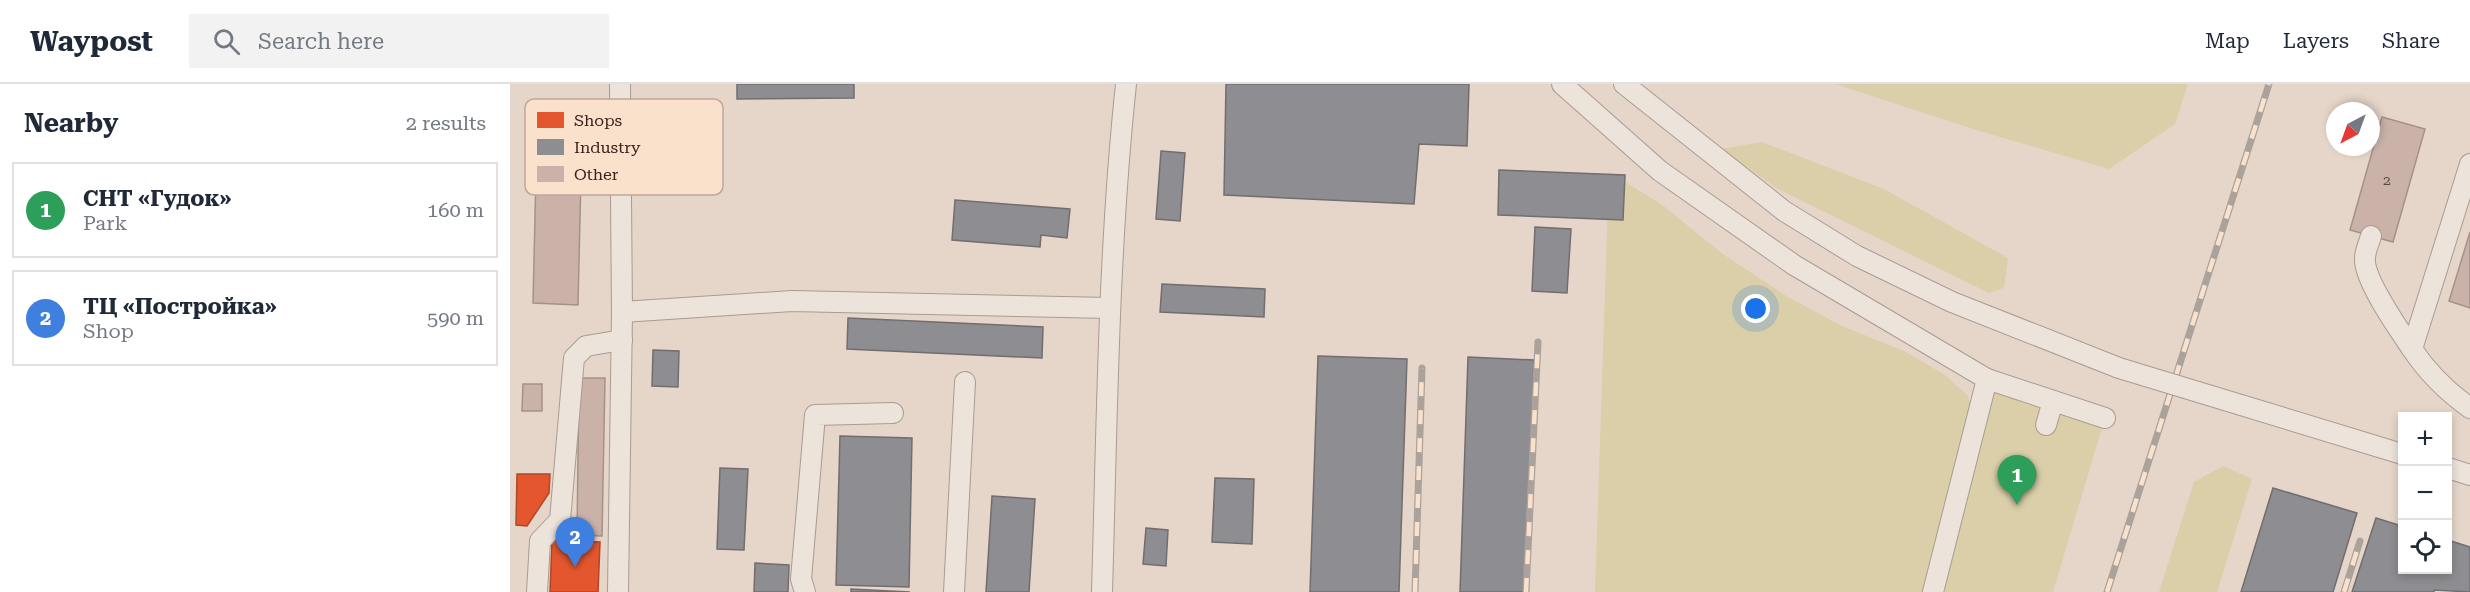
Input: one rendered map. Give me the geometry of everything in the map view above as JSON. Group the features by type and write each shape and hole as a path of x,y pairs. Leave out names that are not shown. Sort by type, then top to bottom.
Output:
{"street":[{"path":"620,84 620,99"},
{"path":"1102,592 1110,308 1118,153 1126,84"},
{"path":"1562,84 1660,171 1794,265 1987,379 2105,418"},
{"path":"1624,84 1784,211 1857,256 1952,302 2119,368 2398,452"},
{"path":"2412,349 2470,164"},
{"path":"618,592 622,340 621,195"},
{"path":"2371,236 2364,260 2388,313 2434,378 2448,393 2470,408"},
{"path":"622,312 792,301 1110,308"},
{"path":"537,592 540,541 560,520 574,358 586,346 622,340"},
{"path":"1933,592 1987,379"},
{"path":"954,592 965,382"},
{"path":"2046,425 2053,401"},
{"path":"805,592 801,579 815,415 893,413"},
{"path":"2452,469 2470,475"}],"shaded area":[{"path":"1835,84 2188,84 2175,124 2109,169 1973,129"},
{"path":"1762,142 1884,189 2008,258 2004,288 1989,293 1778,189 1721,149"},
{"path":"1609,172 1661,204 1724,255 1788,297 1842,326 1904,351 1944,374 1967,395 1977,417 1987,379 2105,418 2053,592 1595,592"},
{"path":"2223,466 2252,479 2217,592 2159,592 2194,482"}],"building: Shops":[{"path":"517,474 550,474 549,493 527,526 516,525"},
{"path":"552,540 600,542 598,592 550,592"}],"building: Industry":[{"path":"737,84 854,84 854,98 737,99"},
{"path":"1226,84 1469,84 1467,146 1419,144 1414,204 1224,195"},
{"path":"1161,151 1185,153 1180,221 1156,219"},
{"path":"1499,170 1625,175 1623,220 1498,215"},
{"path":"955,200 1070,209 1067,238 1041,235 1040,247 952,240"},
{"path":"1535,227 1571,229 1567,293 1532,291"},
{"path":"1162,284 1265,289 1264,317 1160,312"},
{"path":"848,318 1043,327 1042,358 847,349"},
{"path":"653,350 679,351 678,387 652,386"},
{"path":"1318,356 1407,359 1399,592 1310,592"},
{"path":"1468,357 1534,360 1526,592 1460,592"},
{"path":"840,436 912,438 909,587 836,585"},
{"path":"720,468 748,469 744,550 717,549"},
{"path":"1215,478 1254,479 1252,544 1212,542"},
{"path":"2273,488 2357,513 2333,592 2241,592"},
{"path":"992,496 1035,499 1029,592 986,592"},
{"path":"2376,518 2398,525 2398,574 2452,574 2452,541 2470,547 2470,592 2434,590 2434,592 2352,592"},
{"path":"1146,528 1168,530 1166,566 1143,564"},
{"path":"755,563 789,565 788,592 754,592"},
{"path":"851,589 910,592 851,592"}],"building: Other":[{"path":"2382,117 2425,129 2393,242 2350,230 2371,156 2380,156"},
{"path":"536,195 581,195 578,305 533,303"},
{"path":"2470,232 2470,308 2449,301"},
{"path":"579,378 605,378 602,536 577,535"},
{"path":"523,384 542,384 542,411 522,411"}],"railway":[{"path":"2107,592 2269,84"},
{"path":"1526,592 1538,342"},
{"path":"1415,592 1422,368"},
{"path":"2344,592 2360,541"}],"place":[{"name":"СНТ «Гудок»","path":"2017,505"},
{"name":"ТЦ «Постройка»","path":"575,567"}]}
